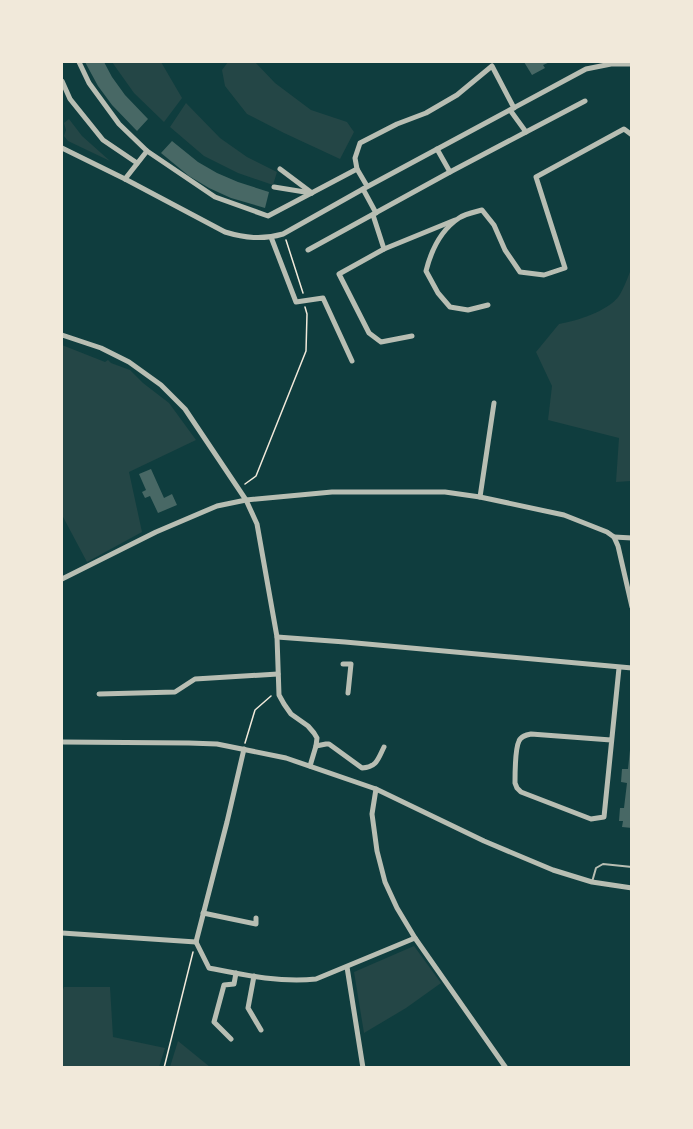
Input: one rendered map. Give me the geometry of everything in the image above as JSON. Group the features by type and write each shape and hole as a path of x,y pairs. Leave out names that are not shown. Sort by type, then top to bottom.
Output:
{"street":[{"path":"79,62 89,84 119,123 147,151 215,197 268,216 357,169"},
{"path":"384,249 365,187 357,169 355,158 360,143 397,124 426,113 458,95 493,64 512,109 526,132"},
{"path":"62,148 125,178 225,232 252,238 271,237 283,234 365,187 586,69 611,64 632,64"},
{"path":"62,81 70,99 103,141 137,163"},
{"path":"308,250 585,101"},
{"path":"412,336 381,342 369,333 339,274 384,249 482,210 494,225 505,250 520,272 544,275 565,268 536,177 624,129 632,135"},
{"path":"437,149 450,172"},
{"path":"125,178 147,151"},
{"path":"280,170 312,193"},
{"path":"274,187 312,193"},
{"path":"459,218 444,232 431,254 426,271 438,293 450,307 468,310 488,305"},
{"path":"271,237 296,302 323,298 352,361"},
{"path":"62,335 101,348 129,362 161,385 185,409 246,500 257,524 277,637 279,691 291,714 317,738 310,766"},
{"path":"480,497 494,404"},
{"path":"62,579 156,532 217,506 246,500 332,492 445,492 564,515 607,532 614,537 618,546 632,607"},
{"path":"614,537 632,538"},
{"path":"277,637 632,669"},
{"path":"343,664 351,664 348,693"},
{"path":"611,740 525,735 519,739 517,746 515,783 517,788 521,792 591,819 604,817 619,668"},
{"path":"99,694 176,692 195,679 278,674"},
{"path":"62,741 217,744 286,758 376,789 484,841 553,870 592,882 632,888"},
{"path":"316,746 329,744 362,768 371,767 376,763 384,747"},
{"path":"243,749 196,942 209,969 301,981 316,979 415,938"},
{"path":"376,789 372,814 377,851 385,882 415,938 507,1068"},
{"path":"203,913 256,924 256,918"},
{"path":"62,933 196,942"},
{"path":"347,967 363,1068"},
{"path":"231,1039 214,1022 224,985 234,984 236,973"},
{"path":"254,976 248,1008 261,1030"}],"lane":[{"path":"592,882 596,868 603,864 632,867"}],"path":[{"path":"239,488 256,476 306,351 307,314 300,283 283,234"},
{"path":"246,736 255,710 279,691"},
{"path":"164,1068 196,942"}],"shaded area":[{"path":"112,62 161,62 182,98 164,122 134,93"},
{"path":"228,62 255,62 275,83 311,110 347,122 354,132 340,159 247,114 225,86 222,70"},
{"path":"186,103 220,138 247,157 277,172 273,185 238,173 204,156 170,127"},
{"path":"69,119 82,136 110,161 68,141 64,136 66,130 64,123"},
{"path":"631,269 631,481 616,482 619,438 548,420 552,386 536,352 559,324 592,314 614,301 621,293"},
{"path":"62,345 130,370 169,403 196,440 129,472 142,532 87,562 62,515"},
{"path":"414,946 441,983 406,1008 364,1033 354,972"},
{"path":"64,987 110,987 113,1037 165,1048 159,1067 62,1067 62,992"},
{"path":"178,1041 210,1067 170,1067"}],"building":[{"path":"85,62 104,62 125,95 148,119 137,131 112,105"},
{"path":"524,62 550,62 543,65 545,68 532,75"},
{"path":"172,141 198,162 217,173 269,192 265,208 231,198 189,176 161,153"},
{"path":"151,469 164,498 172,494 177,505 158,513 150,496 145,498 142,492 146,490 139,474"},
{"path":"630,750 632,750 632,828 622,827 623,821 619,821 620,808 624,808 627,783 621,782 622,769 628,769"}]}
